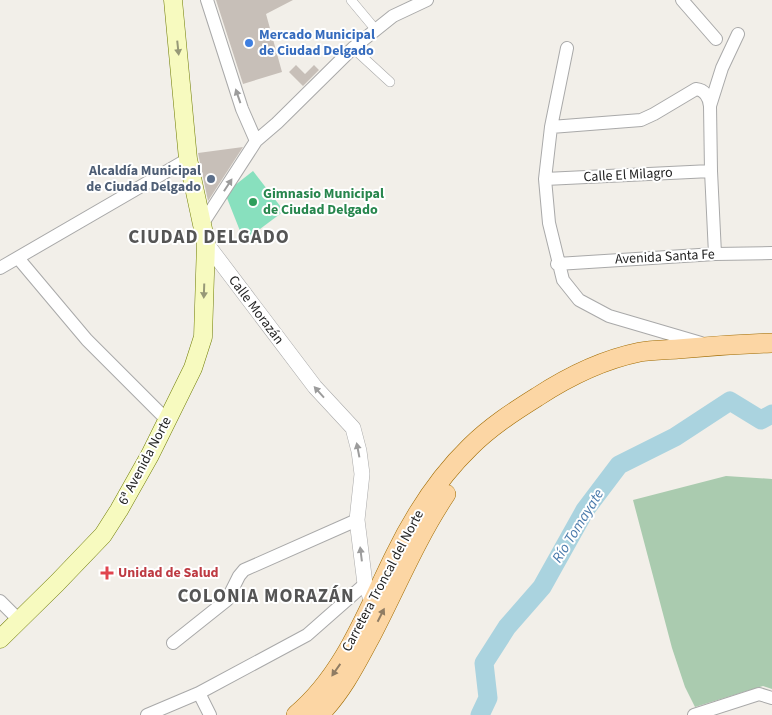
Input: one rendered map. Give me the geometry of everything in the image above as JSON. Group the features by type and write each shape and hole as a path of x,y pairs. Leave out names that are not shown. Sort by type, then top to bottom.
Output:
{"main road":[{"name":"Calle Morazán","path":"173,0 188,159 203,234"},
{"name":"6ª Avenida Norte","path":"0,639 103,535 119,510 168,421 193,368 203,337 203,234"},
{"name":"Carretera Troncal del Norte","path":"296,715 318,693 340,663 409,527 434,489 471,445 506,416 564,379 599,363 641,352 772,343"},
{"name":"Carretera Troncal del Norte","path":"319,715 334,699 349,678 416,543 439,504 461,475 502,435 534,411 573,388 623,369 652,361 772,354"}],"street":[{"path":"207,0 239,100 256,142"},
{"path":"351,0 376,30"},
{"path":"203,234 256,142 353,48 393,16 427,0"},
{"path":"682,0 716,39"},
{"path":"710,106 722,68 738,34"},
{"path":"353,48 390,82"},
{"path":"568,48 550,127 545,179 549,223 557,264 565,284 576,297 587,305 612,317 710,346"},
{"path":"550,127 641,120 696,89 702,90 706,94 710,106 715,254"},
{"path":"1,267 188,159"},
{"name":"Calle El Milagro","path":"545,179 711,171"},
{"name":"Calle Morazán","path":"203,234 315,387 353,428 362,474 357,520 365,584 372,601"},
{"name":"Avenida Santa Fe","path":"557,264 715,254 772,253"},
{"path":"18,258 87,340 168,421"},
{"path":"173,643 226,600 244,570 357,520"},
{"path":"146,715 199,692 307,636 365,584"},
{"path":"0,601 19,620"},
{"path":"199,692 210,715"},
{"path":"694,715 759,694 772,698"}],"green space":[{"name":"Gimnasio Municipal de Ciudad Delgado","path":"253,171 284,211 244,241 225,193"},
{"path":"726,476 772,479 772,689 763,686 695,707 685,687 672,648 633,500"}],"building":[{"name":"Mercado Municipal de Ciudad Delgado","path":"216,0 293,0 266,14 282,72 243,84"},
{"path":"296,65 305,74 314,65 319,70 303,86 289,72"},
{"name":"Alcaldía Municipal de Ciudad Delgado","path":"243,147 208,201 198,153"}],"waterway":[{"name":"Río Tomayate","path":"480,715 488,698 484,663 507,627 542,587 585,510 619,465 675,437 730,401 761,420 772,414"}],"place":[{"name":"Mercado Municipal de Ciudad Delgado","path":"249,43"},
{"name":"Alcaldía Municipal de Ciudad Delgado","path":"211,179"},
{"name":"Gimnasio Municipal de Ciudad Delgado","path":"253,202"},
{"name":"Unidad de Salud","path":"107,573"}],"district":[{"name":"CIUDAD DELGADO","path":"209,237"},
{"name":"COLONIA MORAZÁN","path":"266,596"}]}
